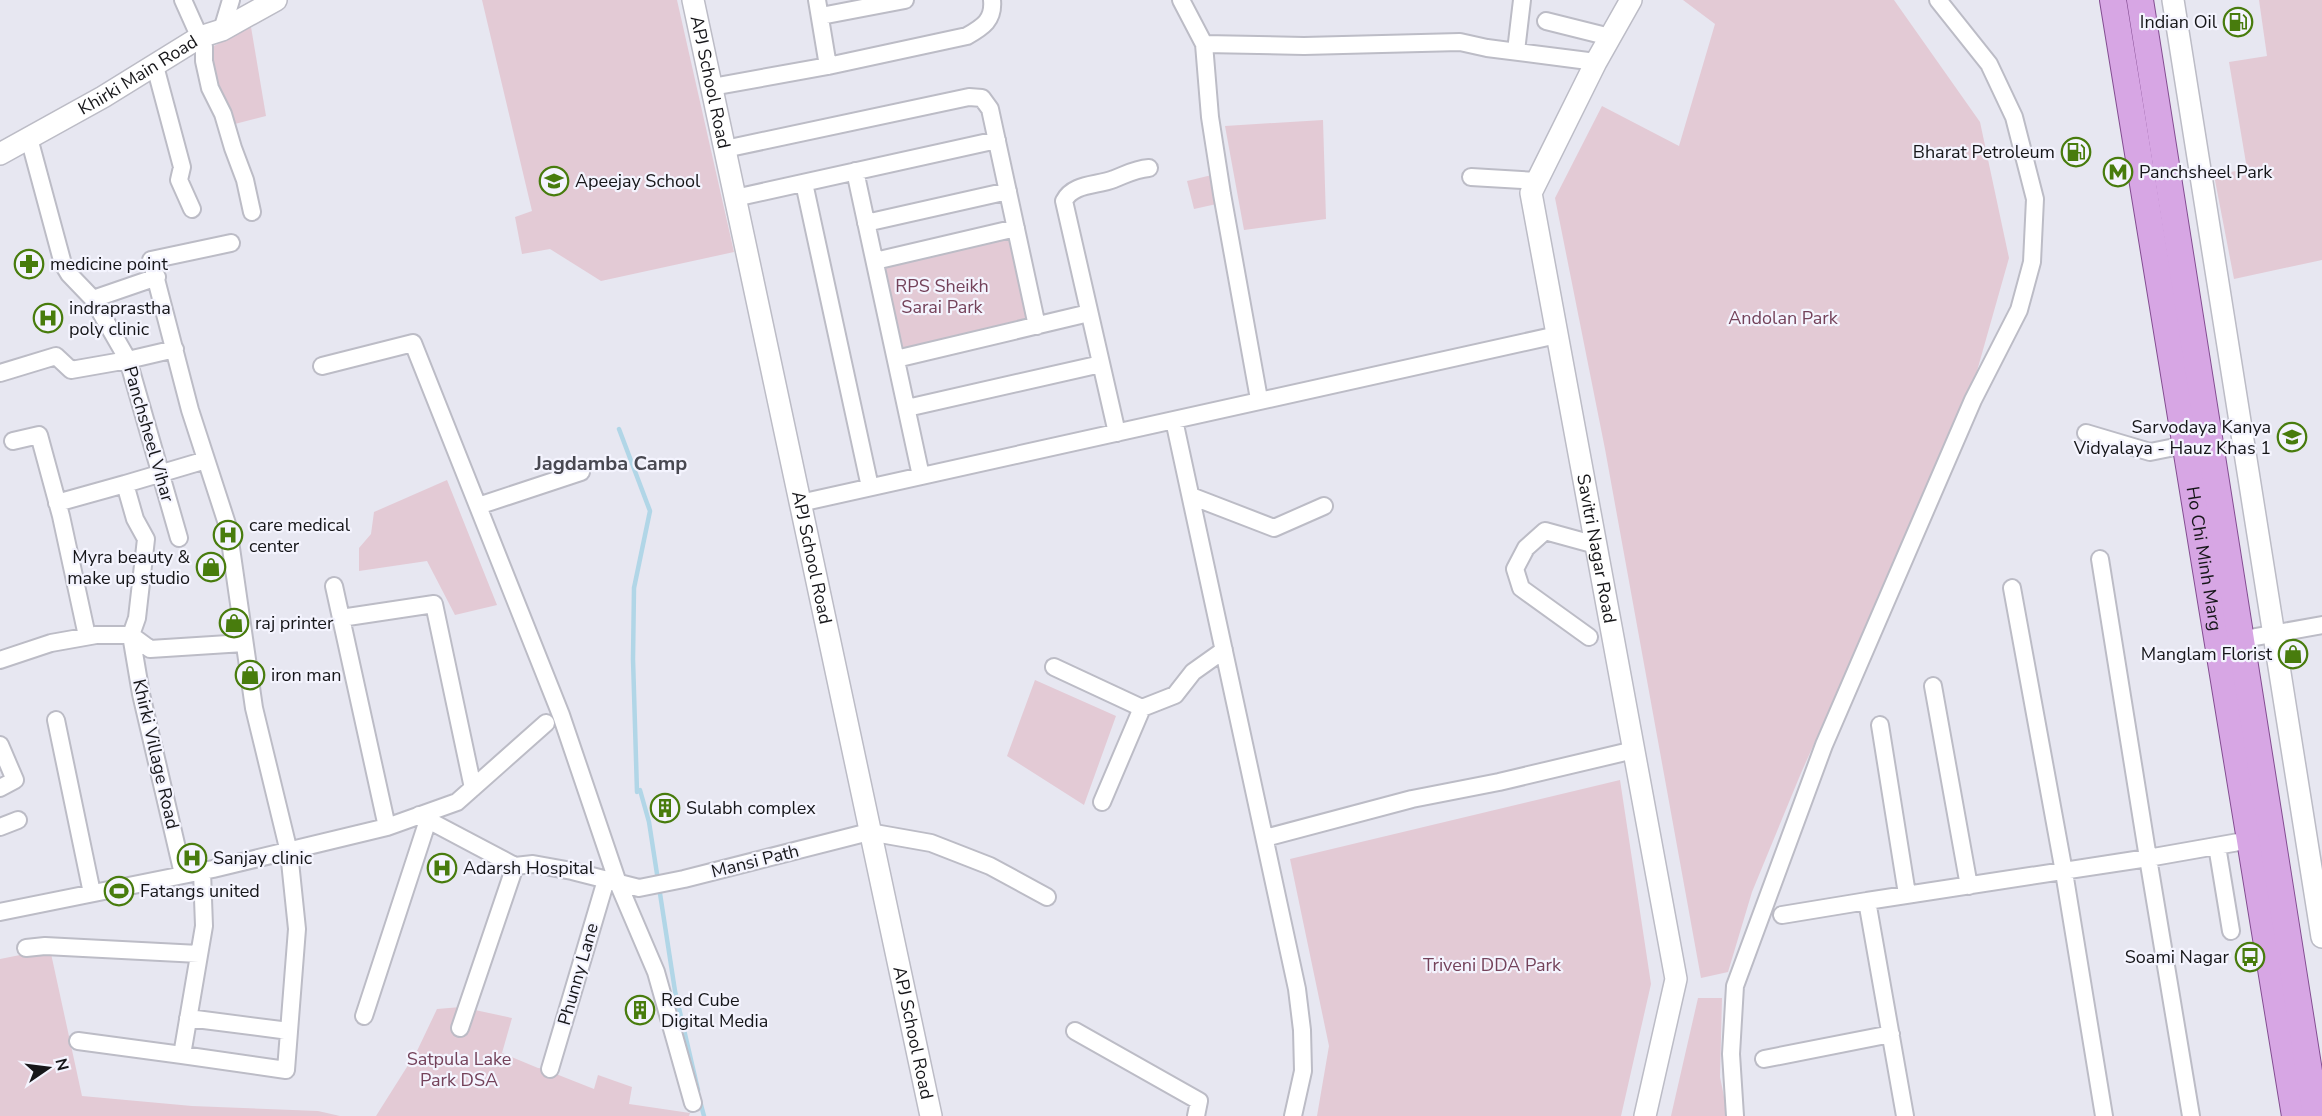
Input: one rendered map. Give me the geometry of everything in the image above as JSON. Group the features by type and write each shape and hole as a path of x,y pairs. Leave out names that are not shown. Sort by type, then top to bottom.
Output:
{"main road":[{"name":"Ho Chi Minh Marg","path":"2113,0 2295,1116"},
{"name":"Ho Chi Minh Marg","path":"2140,0 2239,640 2316,1116"}],"street":[{"path":"183,0 204,47 204,61 210,88 223,114 245,180 252,212"},
{"path":"222,30 231,0"},
{"name":"Khirki Main Road","path":"0,154 154,66 200,37 222,30 276,0"},
{"name":"APJ School Road","path":"693,0 931,1116"},
{"path":"828,66 819,8 905,0"},
{"path":"712,87 828,66 966,36 983,27 989,20 993,10 992,0"},
{"path":"1181,0 1203,44 1210,117 1222,194 1259,399"},
{"path":"1516,51 1522,0"},
{"name":"Savitri Nagar Road","path":"1630,0 1596,62 1531,193 1676,979 1645,1116"},
{"path":"1735,1116 1731,1054 1735,986 1824,745 1973,400 2019,310 2032,262 2035,199 2014,117 1989,64 1938,0"},
{"path":"2173,0 2322,937"},
{"path":"1546,21 1610,37"},
{"path":"1203,44 1460,42 1596,62"},
{"path":"154,66 182,167 180,180 192,209"},
{"path":"725,148 969,97 982,98 990,109 1037,326"},
{"name":"Panchsheel Vihar","path":"29,138 63,264 69,274 93,299 128,360 179,538"},
{"path":"735,198 997,140"},
{"path":"1117,433 1064,201 1074,191 1113,180 1130,171 1149,168"},
{"path":"855,171 921,476"},
{"path":"1471,177 1537,181"},
{"path":"804,183 870,487"},
{"path":"866,223 1008,191"},
{"path":"874,261 1016,228"},
{"path":"78,1041 286,1070 297,929 289,852 254,708 228,527 190,410 151,260 231,243"},
{"path":"93,299 157,277"},
{"path":"896,359 1089,313"},
{"path":"800,503 1557,334"},
{"path":"322,366 413,343 561,715 612,881 656,972 693,1103"},
{"path":"0,373 56,356 71,370 175,349"},
{"path":"907,408 1101,364"},
{"path":"1174,420 1297,989 1302,1030 1303,1071 1293,1116"},
{"path":"2086,433 2150,452 2170,448"},
{"path":"13,441 39,435 87,636"},
{"path":"57,503 206,460"},
{"path":"478,506 581,472"},
{"path":"125,484 135,519 146,538 137,618 131,635"},
{"path":"1191,496 1274,528 1324,506"},
{"path":"1588,637 1521,588 1515,569 1526,548 1545,531 1596,545"},
{"path":"2100,559 2191,1116"},
{"path":"334,586 387,827"},
{"path":"2012,588 2064,872 2102,1116"},
{"path":"341,618 434,604 473,788"},
{"path":"2239,640 2322,625"},
{"path":"1,656 87,636 131,635 150,649 244,643"},
{"name":"Khirki Village Road","path":"131,635 141,694 183,874"},
{"path":"1102,802 1142,708 1174,695 1193,672 1224,650"},
{"path":"1054,667 1142,708"},
{"path":"1933,686 1969,886"},
{"path":"56,720 92,893"},
{"path":"0,912 289,852 424,818 457,802 546,723"},
{"path":"1880,725 1908,894"},
{"path":"0,745 15,780 0,788"},
{"path":"1264,838 1412,799 1498,782 1634,750"},
{"path":"424,818 516,866 533,864 612,881"},
{"path":"364,1016 424,818"},
{"path":"0,827 18,820"},
{"path":"869,832 931,843 990,866 1047,897"},
{"name":"Mansi Path","path":"612,881 639,888 684,879 869,832"},
{"path":"1782,915 2064,872 2250,840"},
{"path":"2217,846 2231,931"},
{"path":"460,1028 516,866"},
{"path":"182,1055 204,926 202,871"},
{"name":"Phunny Lane","path":"550,1069 612,881"},
{"path":"1867,901 1905,1116"},
{"path":"26,948 45,946 199,954"},
{"path":"188,1018 289,1031"},
{"path":"1075,1031 1199,1101 1196,1116"},
{"path":"1764,1059 1891,1034"}],"green space":[{"path":"482,0 677,0 734,252 601,281 550,249 522,254 515,217 532,211"},
{"name":"Andolan Park","path":"1683,0 1894,0 1980,122 2009,258 1977,371 1801,773 1752,892 1728,972 1701,978 1605,449 1555,198 1602,106 1679,146 1715,24"},
{"path":"2259,0 2322,0 2322,260 2234,279 2214,175 2247,169 2229,62 2267,56"},
{"path":"251,27 266,116 231,125 223,105 208,49"},
{"path":"1323,120 1326,219 1244,230 1225,126"},
{"path":"1216,174 1221,203 1194,209 1187,181"},
{"name":"RPS Sheikh Sarai Park","path":"1009,237 1027,318 903,348 885,267"},
{"path":"447,480 497,605 455,615 427,561 359,571 359,548 371,534 374,512"},
{"path":"1035,680 1116,716 1084,805 1007,756"},
{"name":"Triveni DDA Park","path":"1620,780 1651,984 1621,1116 1317,1116 1329,1046 1290,859"},
{"path":"50,949 82,1096 192,1106 318,1111 340,1116 0,1116 0,959"},
{"path":"1698,998 1722,998 1720,1077 1728,1116 1671,1116"},
{"name":"Satpula Lake Park DSA","path":"461,1007 512,1018 502,1053 538,1068 550,1069 556,1074 594,1089 598,1075 632,1087 629,1104 690,1113 689,1116 376,1116 417,1051 437,1009"}],"waterway":[{"path":"619,429 650,511 634,588 633,659 637,792 640,790 649,822 675,991 698,1090"},
{"path":"700,1101 704,1116"}],"place":[{"name":"Indian Oil","path":"2238,22"},
{"name":"Bharat Petroleum","path":"2076,152"},
{"name":"Panchsheel Park","path":"2118,172"},
{"name":"Apeejay School","path":"554,181"},
{"name":"medicine point","path":"29,264"},
{"name":"indraprastha poly clinic","path":"48,318"},
{"name":"Sarvodaya Kanya Vidyalaya - Hauz Khas 1","path":"2292,437"},
{"name":"care medical center","path":"228,535"},
{"name":"Myra beauty & make up studio","path":"211,567"},
{"name":"raj printer","path":"234,623"},
{"name":"Manglam Florist","path":"2293,654"},
{"name":"iron man","path":"250,675"},
{"name":"Sulabh complex","path":"665,808"},
{"name":"Sanjay clinic","path":"192,858"},
{"name":"Adarsh Hospital","path":"442,868"},
{"name":"Fatangs united","path":"119,891"},
{"name":"Soami Nagar","path":"2250,957"},
{"name":"Red Cube Digital Media","path":"640,1010"}],"district":[{"name":"Jagdamba Camp","path":"611,463"}]}
